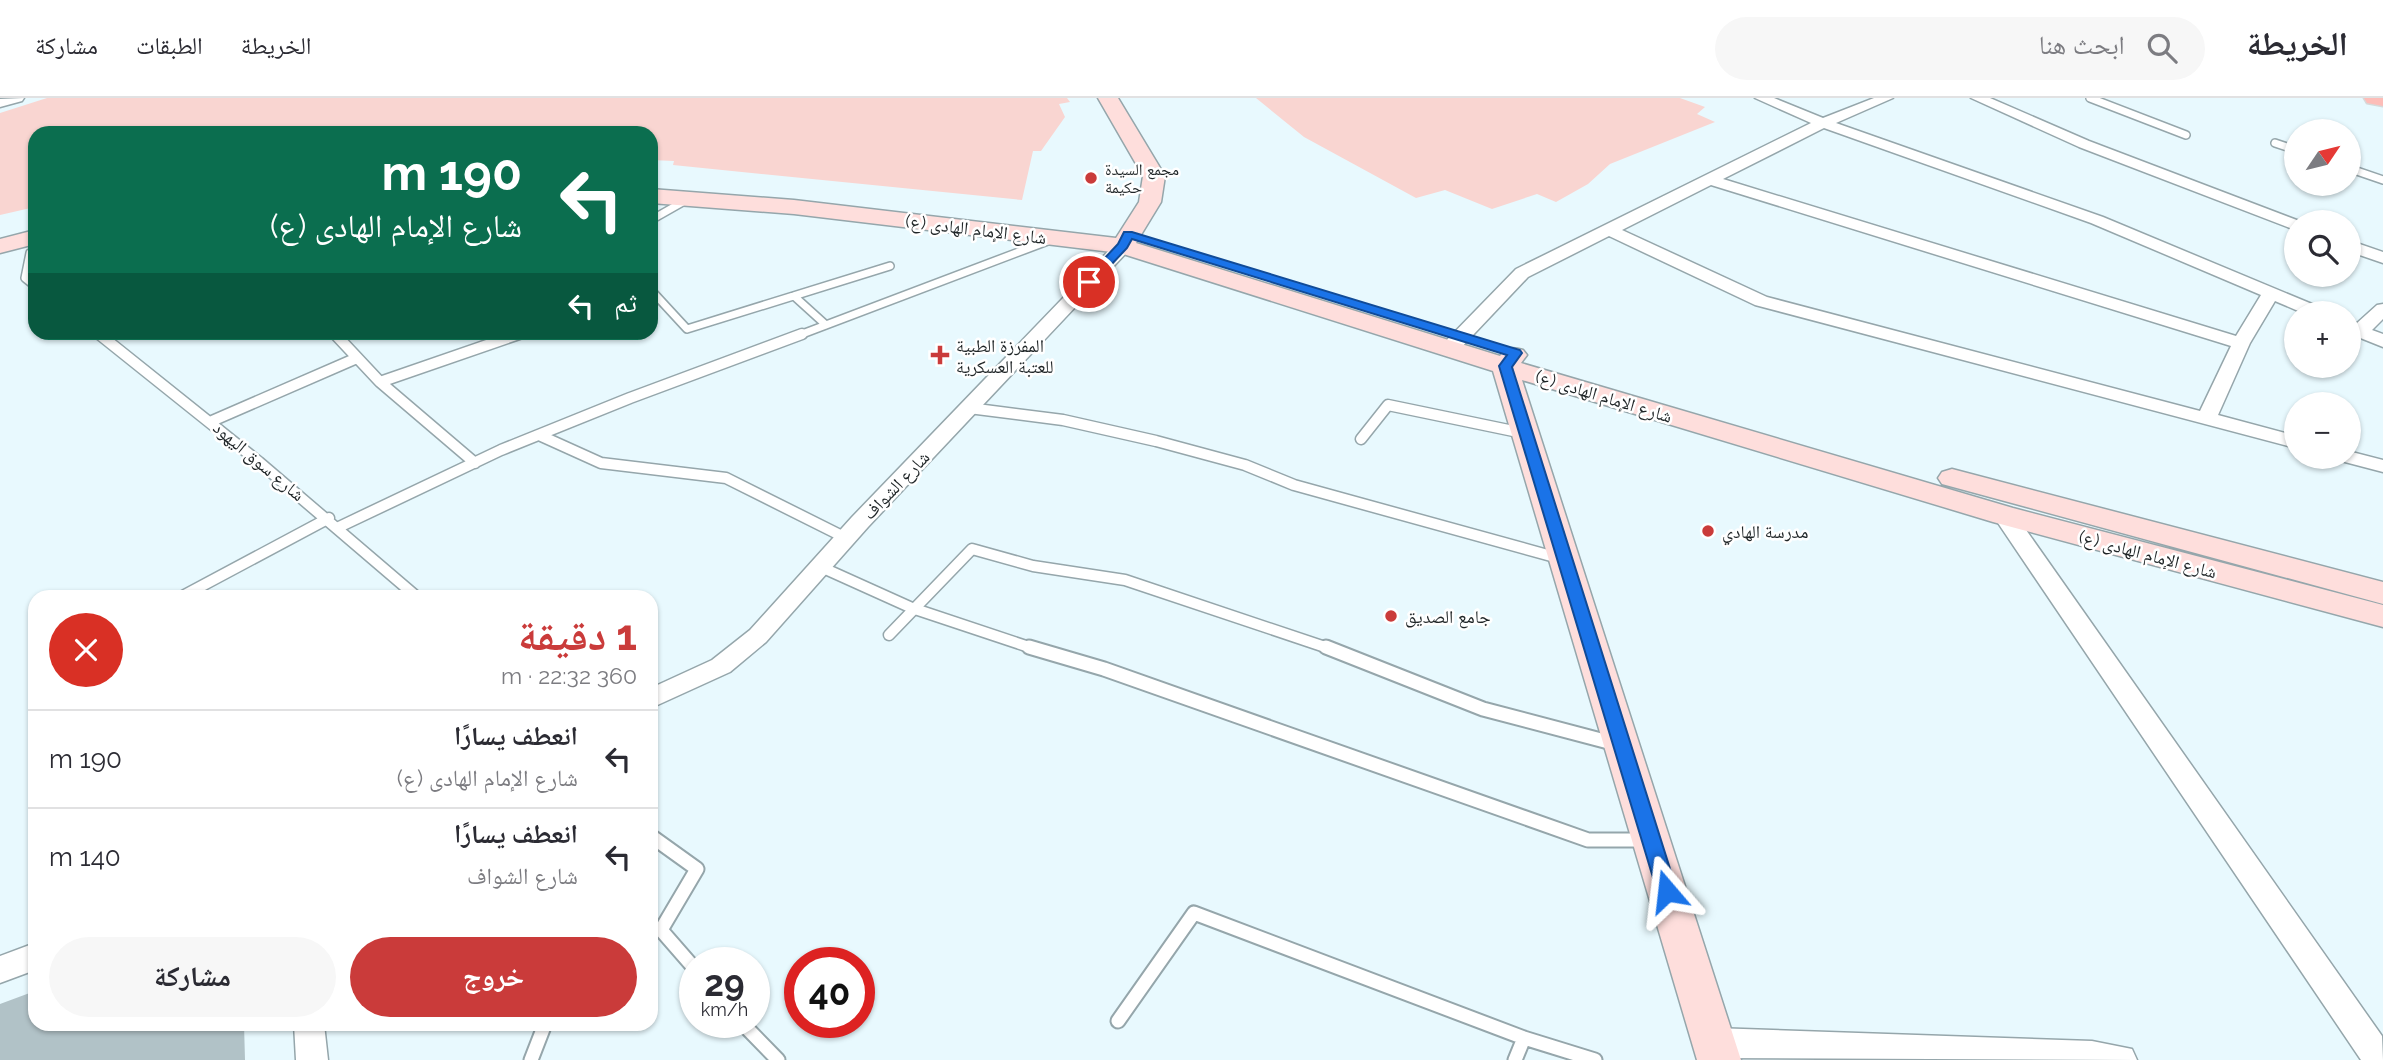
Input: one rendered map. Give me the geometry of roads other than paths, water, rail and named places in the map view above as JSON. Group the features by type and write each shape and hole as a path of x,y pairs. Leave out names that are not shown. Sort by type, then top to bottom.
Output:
{"main road":[{"path":"1108,98 1154,176 1150,202 1126,240"},
{"path":"2375,98 2383,100"},
{"name":"شارع الإمام الهادی (ع)","path":"658,186 803,197 1126,240 2004,515 2383,616"},
{"name":"شارع الإمام الهادی (ع)","path":"658,197 794,207 1055,238 1126,240"},
{"path":"0,246 28,248"},
{"path":"0,261 28,250"},
{"path":"1510,360 1526,434 1717,1052"},
{"name":"شارع الإمام الهادی (ع)","path":"1510,360 2383,593"}],"street":[{"path":"0,103 17,98"},
{"path":"1762,98 1823,123 2098,220 2290,301"},
{"path":"1455,342 1522,273 1823,123 1886,98"},
{"path":"1978,98 2084,144 2284,220"},
{"path":"1709,179 2241,343"},
{"path":"1609,230 1761,301 2284,439"},
{"name":"شارع الشواف","path":"658,696 721,666 758,636 846,538 1126,240"},
{"path":"2361,250 2383,258"},
{"path":"2207,418 2241,343 2271,293"},
{"path":"2361,324 2383,309"},
{"path":"2361,332 2383,341"},
{"path":"2361,460 2383,466"},
{"path":"2004,515 2371,1046 2377,1060"},
{"path":"0,970 28,959"},
{"path":"310,1031 312,1060"},
{"path":"1717,1052 2092,1056 2120,1060"}],"lane":[{"path":"2090,98 2186,135"},
{"path":"2275,143 2284,146"},
{"path":"2361,172 2383,180"},
{"path":"658,216 688,199"},
{"path":"339,527 475,463 630,398 1022,253 1055,238"},
{"path":"658,298 687,329 890,266"},
{"path":"794,296 827,325"},
{"name":"شارع سوق اليهود","path":"106,340 212,421 339,527 409,590"},
{"path":"340,340 380,382 475,463"},
{"path":"380,382 503,340"},
{"path":"212,421 357,358"},
{"path":"1361,439 1388,405 1526,434"},
{"path":"969,408 1063,420 1156,441 1245,465 1294,485 1565,560"},
{"path":"539,435 601,463 726,478 846,538"},
{"path":"194,590 329,519"},
{"path":"889,635 912,608 972,549 1033,566 1125,580 1303,638 1483,709 1622,745"},
{"path":"821,567 912,608 1044,652 1104,668 1588,840 1651,840"},
{"path":"658,840 696,869 661,930 679,951"},
{"path":"1118,1021 1194,913 1524,1038 1595,1060"},
{"path":"531,1060 542,1031"},
{"path":"757,1038 778,1060"},
{"path":"1515,1060 1524,1038"}],"place":[{"name":"مجمع السيدة حكيمة","path":"1091,178"},
{"name":"المفرزة الطبية للعتبة العسكرية","path":"940,355"},
{"name":"مدرسة الهادي","path":"1708,531"},
{"name":"جامع الصديق","path":"1391,616"}]}
